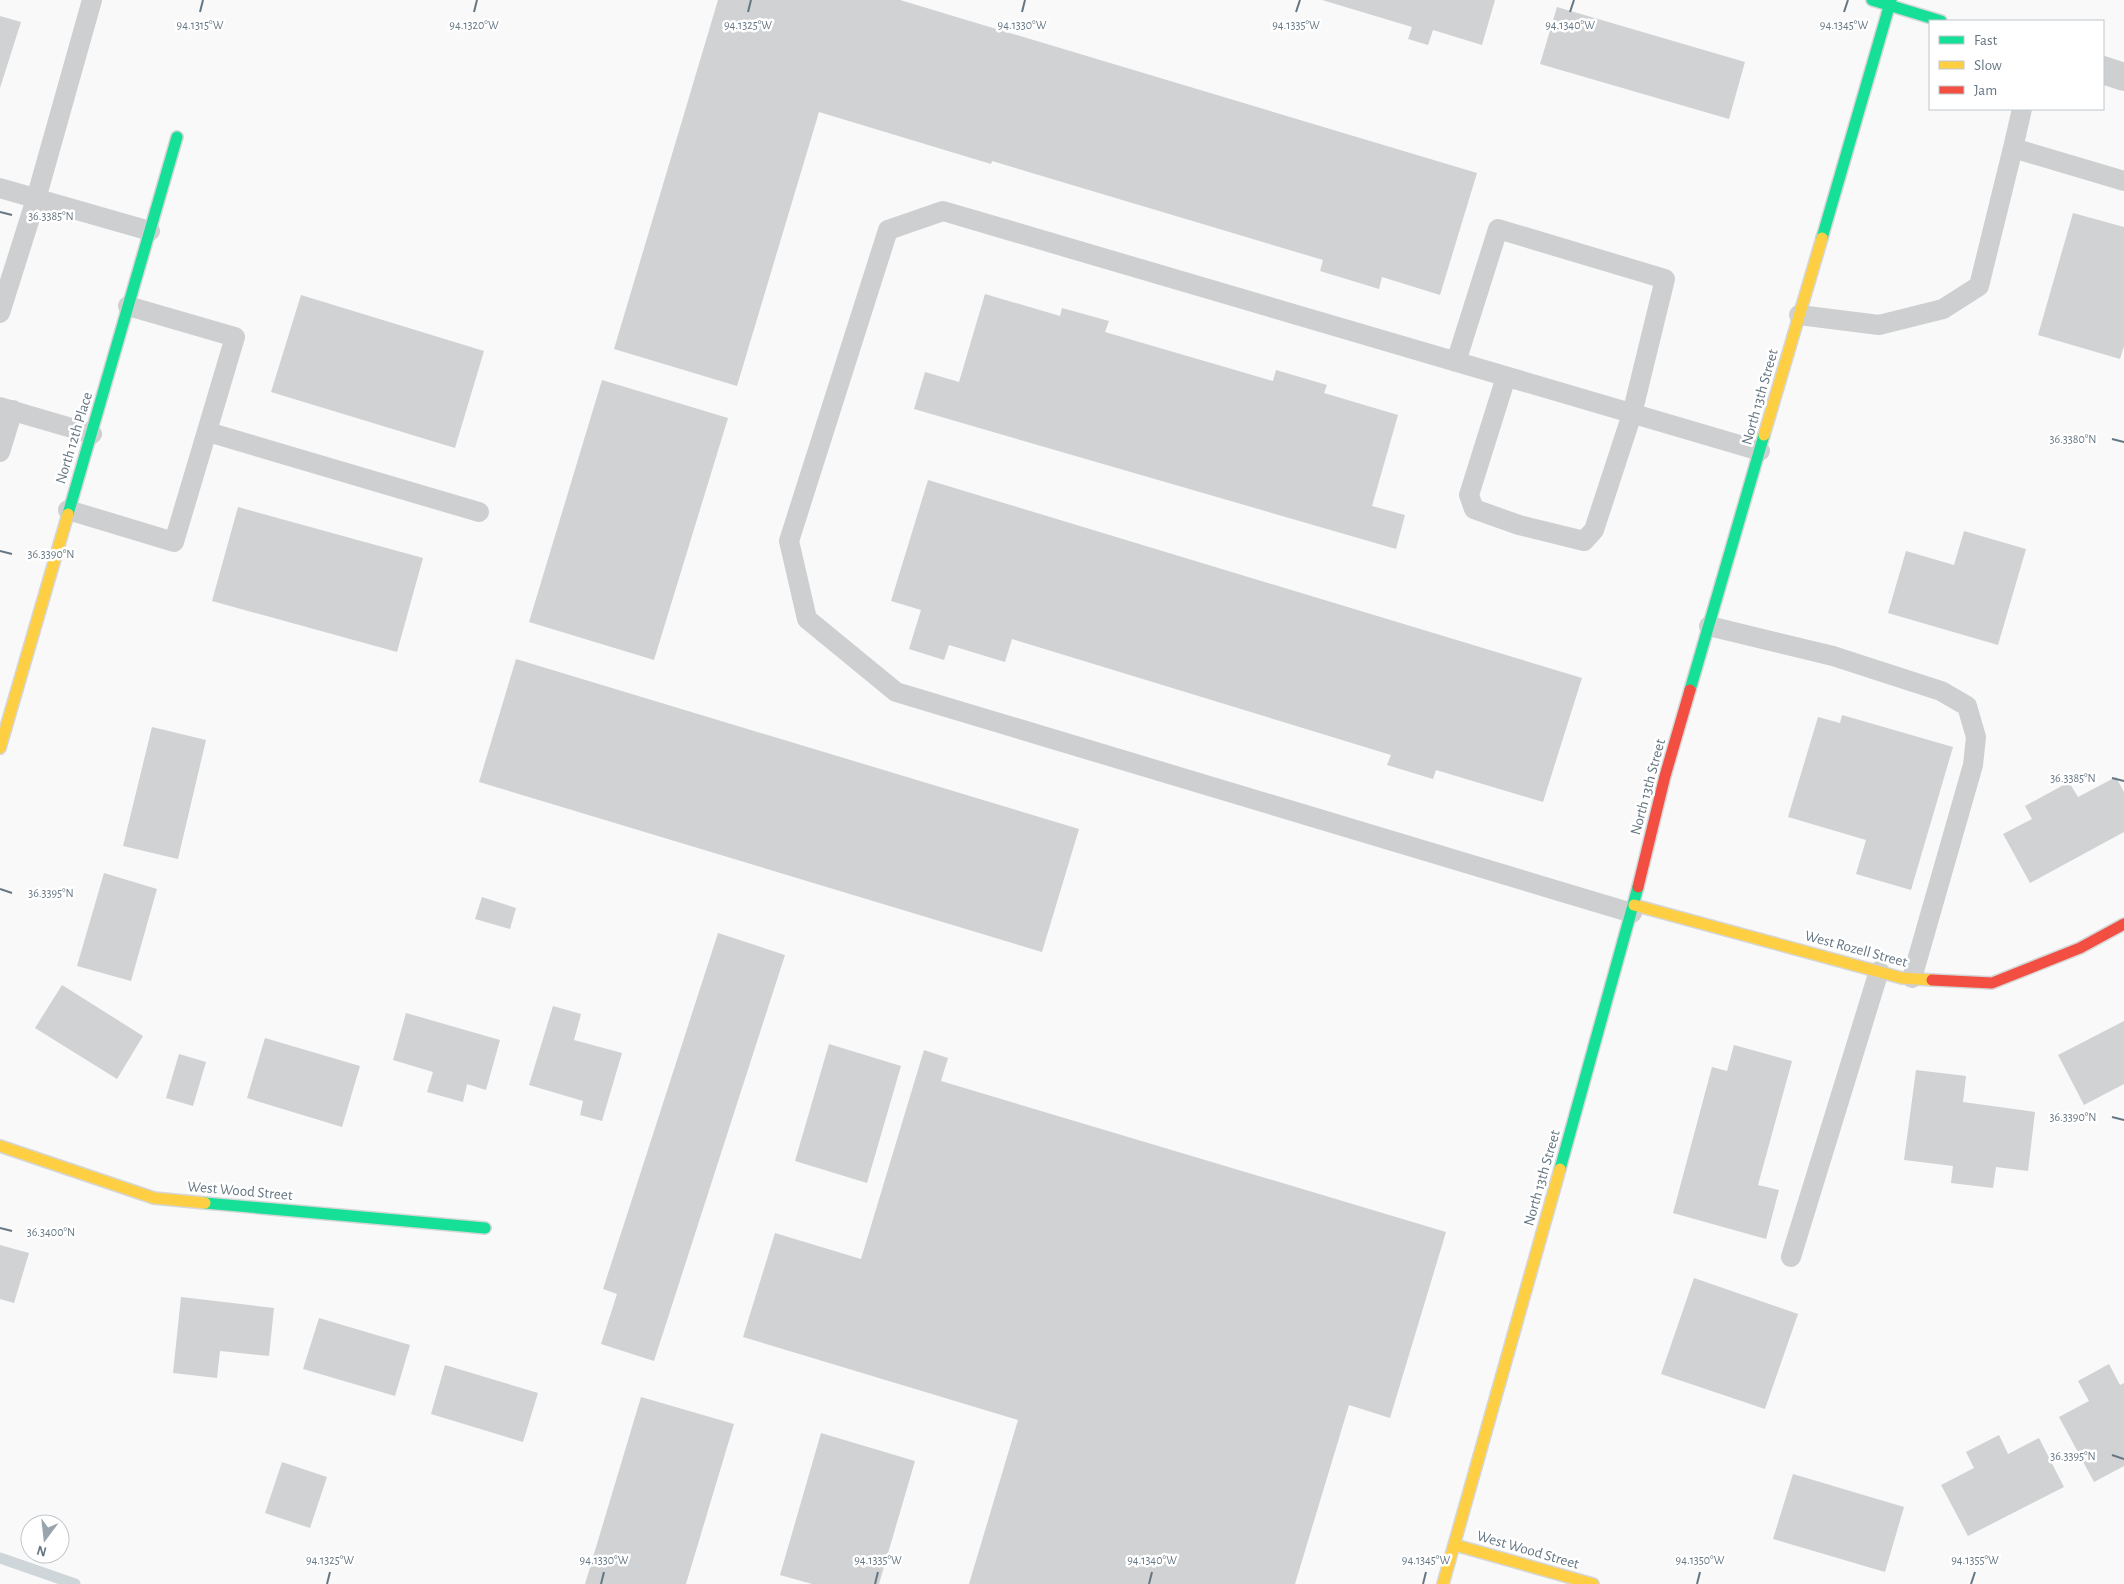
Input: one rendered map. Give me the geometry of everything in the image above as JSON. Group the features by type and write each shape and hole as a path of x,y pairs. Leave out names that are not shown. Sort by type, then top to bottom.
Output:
{"street":[{"path":"1872,0 1890,3 1938,20"},
{"name":"North 13th Street","path":"1442,1584 1633,909 1665,776 1890,3"},
{"path":"2104,70 2124,77"},
{"name":"North 12th Place","path":"0,748 177,137"},
{"name":"West Rozell Street","path":"1633,909 1902,978 1992,983 2080,948 2124,924"},
{"name":"West Wood Street","path":"0,1146 154,1198 485,1228"},
{"name":"West Wood Street","path":"1454,1545 1593,1584"}],"lane":[{"path":"0,313 36,199 92,0"},
{"path":"1800,315 1879,324 1943,309 1979,286 2022,110"},
{"path":"2013,148 2124,181"},
{"path":"0,188 150,231"},
{"path":"1633,909 896,692 807,619 789,541 888,230 943,211 1760,451"},
{"path":"1456,362 1498,229 1665,279 1632,414 1594,530 1584,541 1519,525 1474,509 1469,495 1506,377"},
{"path":"68,510 174,542 208,432 235,337 128,306"},
{"path":"0,452 6,409 92,434"},
{"path":"208,432 479,512"},
{"path":"1709,626 1842,659 1941,691 1967,706 1976,737 1973,765 1912,978"},
{"path":"1791,1257 1878,971"}],"building":[{"path":"718,0 900,0 1477,173 1440,295 1382,277 1379,289 1320,271 1323,260 992,161 991,164 819,112 737,386 614,349"},
{"path":"1322,0 1495,0 1482,45 1433,30 1428,45 1408,39 1412,27"},
{"path":"1557,7 1745,62 1729,119 1540,64"},
{"path":"0,16 21,22 0,88"},
{"path":"2073,213 2124,227 2124,346 2120,359 2038,335"},
{"path":"985,294 1060,316 1062,308 1109,321 1105,332 1273,381 1276,370 1327,385 1324,393 1398,415 1372,506 1405,515 1396,549 914,409 925,372 959,382"},
{"path":"301,295 484,351 455,448 271,392"},
{"path":"602,380 728,418 654,660 529,622"},
{"path":"928,480 1582,678 1543,802 1436,770 1433,779 1387,765 1391,755 1012,639 1005,662 949,645 944,660 909,649 921,610 891,601"},
{"path":"238,507 423,558 397,652 212,601"},
{"path":"1964,531 2026,549 1998,645 1888,613 1906,551 1954,565"},
{"path":"516,659 1079,829 1042,952 479,782"},
{"path":"1842,715 1953,747 1911,890 1856,874 1866,840 1788,817 1818,717 1840,723"},
{"path":"152,727 206,740 178,859 123,846"},
{"path":"2116,777 2124,792 2124,832 2030,883 2003,834 2032,819 2025,806 2069,782 2078,797"},
{"path":"104,873 157,889 131,981 77,966"},
{"path":"482,897 516,908 510,929 475,919"},
{"path":"718,933 785,955 654,1361 601,1344 617,1294 603,1289"},
{"path":"62,985 143,1036 117,1079 35,1028"},
{"path":"553,1006 581,1014 574,1040 622,1053 602,1121 580,1115 583,1101 529,1085"},
{"path":"406,1013 500,1040 486,1090 467,1084 463,1102 427,1092 433,1072 393,1060"},
{"path":"2124,1021 2124,1084 2084,1105 2058,1055"},
{"path":"265,1038 360,1066 342,1127 247,1098"},
{"path":"829,1044 901,1066 867,1183 795,1161"},
{"path":"1734,1045 1792,1061 1758,1185 1779,1190 1766,1239 1673,1213 1712,1067 1727,1071"},
{"path":"924,1050 948,1058 941,1081 1446,1232 1390,1418 1349,1405 1295,1584 969,1584 1018,1420 743,1337 775,1233 861,1259"},
{"path":"179,1054 206,1062 193,1106 166,1098"},
{"path":"1916,1070 1966,1076 1963,1102 2035,1112 2028,1171 1996,1167 1993,1188 1951,1183 1953,1166 1904,1160"},
{"path":"0,1245 29,1253 14,1303 0,1299"},
{"path":"1694,1278 1798,1314 1765,1409 1661,1374"},
{"path":"181,1297 274,1308 269,1356 220,1351 217,1378 173,1373"},
{"path":"319,1318 410,1345 395,1396 303,1369"},
{"path":"2109,1364 2120,1385 2124,1383 2124,1466 2094,1482 2059,1417 2089,1401 2078,1381"},
{"path":"445,1365 538,1393 523,1442 431,1414"},
{"path":"641,1397 734,1424 686,1584 585,1584"},
{"path":"821,1433 915,1461 879,1584 812,1584 780,1575"},
{"path":"1999,1435 2008,1454 2039,1438 2064,1487 1968,1536 1941,1485 1974,1468 1966,1452"},
{"path":"282,1462 327,1477 310,1528 265,1513"},
{"path":"1793,1474 1904,1507 1885,1572 1773,1539"}],"waterway":[{"path":"0,1558 75,1584"}],"traffic: fast":[{"path":"1872,0 1938,20"},
{"path":"1822,238 1891,0"},
{"path":"68,514 177,137"},
{"path":"1690,690 1764,435"},
{"path":"1560,1169 1638,887"},
{"path":"205,1203 485,1228"}],"traffic: slow":[{"path":"1764,435 1822,238"},
{"path":"0,748 68,514"},
{"path":"1634,905 1902,978 1932,980"},
{"path":"0,1146 154,1198 205,1203"},
{"path":"1443,1584 1560,1169"},
{"path":"1455,1545 1593,1584"}],"traffic: jam":[{"path":"1638,887 1665,776 1690,690"},
{"path":"1932,980 1992,983 2080,948 2124,924"}]}
